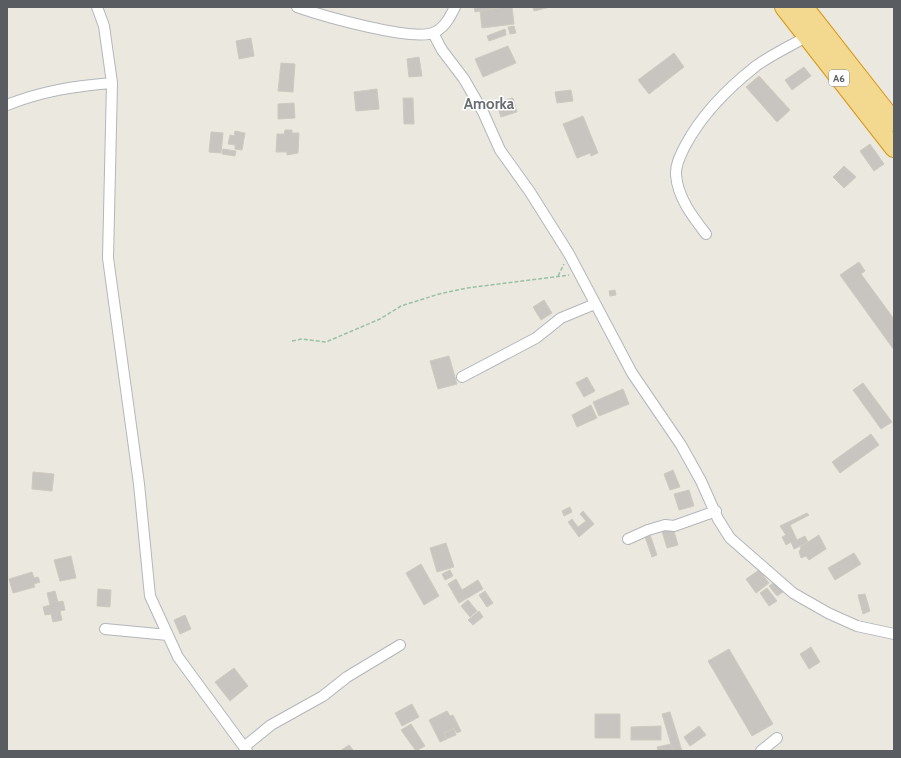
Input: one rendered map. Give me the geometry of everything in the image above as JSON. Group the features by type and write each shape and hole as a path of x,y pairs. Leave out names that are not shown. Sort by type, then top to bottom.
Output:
{"highway":[{"name":"A6","path":"784,7 894,148"},
{"name":"A6","path":"804,7 894,122"}],"street":[{"path":"97,7 104,26 112,83 108,258 139,484 150,596 168,635 178,656 246,749 271,725 323,696 347,677 400,645"},
{"path":"297,7 327,18 393,32 433,33 446,25 456,7"},
{"path":"433,33 442,50 464,78 510,167 530,192 569,254 632,373 681,445 730,538 793,593 828,613 857,626 894,634"},
{"path":"706,234 689,212 680,192 675,173 683,151 693,132 720,98 757,66 806,37"},
{"path":"7,105 39,93 72,86 112,83"},
{"path":"462,377 536,338 561,318 595,304"},
{"path":"628,539 648,530 665,525 674,526 716,512"},
{"path":"105,629 168,635"},
{"path":"761,751 777,738"}],"path":[{"path":"558,276 569,254"},
{"path":"292,341 302,339 326,342 380,319 401,306 440,294 467,288 558,276 580,275"}],"building":[{"path":"474,7 503,7 475,12"},
{"path":"512,7 514,24 482,28 480,11"},
{"path":"533,7 550,7 534,11"},
{"path":"514,26 516,33 510,34 508,27"},
{"path":"505,29 506,35 489,41 487,36"},
{"path":"251,38 254,56 239,59 236,41"},
{"path":"508,46 516,63 483,77 475,59"},
{"path":"674,53 684,67 649,94 638,80"},
{"path":"419,57 422,76 409,77 407,59"},
{"path":"281,63 295,64 293,92 278,91"},
{"path":"804,67 811,76 792,90 785,80"},
{"path":"759,76 790,110 777,122 746,87"},
{"path":"377,89 379,109 356,111 354,92"},
{"path":"571,90 573,101 557,103 555,92"},
{"path":"403,98 413,98 414,124 404,124"},
{"path":"513,98 517,112 501,117 496,102"},
{"path":"294,103 295,118 278,119 278,104"},
{"path":"583,116 598,153 591,156 590,153 577,158 563,124"},
{"path":"285,130 292,130 292,133 299,133 298,153 287,155 287,152 276,152 277,134 284,134"},
{"path":"235,131 245,133 242,150 235,149 235,145 228,144 230,135 234,136"},
{"path":"211,132 223,133 221,153 209,152"},
{"path":"870,144 884,164 874,171 860,151"},
{"path":"223,149 236,151 235,156 222,154"},
{"path":"844,166 856,177 844,188 833,177"},
{"path":"859,262 865,271 861,274 894,319 894,350 840,275"},
{"path":"615,290 616,295 610,296 609,291"},
{"path":"544,300 552,313 541,320 533,307"},
{"path":"449,356 457,384 438,389 430,361"},
{"path":"587,377 595,391 584,397 576,383"},
{"path":"863,383 892,422 881,429 853,390"},
{"path":"623,389 629,404 599,416 593,402"},
{"path":"591,405 597,418 577,427 572,415"},
{"path":"871,434 879,445 840,473 832,462"},
{"path":"673,470 680,487 670,490 664,474"},
{"path":"33,472 54,474 52,491 32,489"},
{"path":"689,490 694,506 679,510 674,494"},
{"path":"570,507 572,512 564,516 562,511"},
{"path":"583,511 594,524 579,537 568,522 572,519 578,527 586,521 580,514"},
{"path":"807,513 809,515 790,525 797,540 805,536 808,542 794,549 791,542 786,545 782,537 786,535 780,526"},
{"path":"671,521 678,545 667,548 660,525"},
{"path":"648,529 657,555 652,557 643,531"},
{"path":"819,535 826,549 809,560 806,556 801,558 799,551 801,549 800,547"},
{"path":"446,543 454,567 437,572 430,548"},
{"path":"854,553 861,564 835,580 828,568"},
{"path":"71,556 76,578 60,581 54,560"},
{"path":"421,564 439,596 424,605 406,573"},
{"path":"450,570 453,576 445,580 442,574"},
{"path":"759,570 769,583 756,593 746,579"},
{"path":"32,572 34,578 38,577 40,582 34,584 35,587 13,593 9,579"},
{"path":"456,579 462,590 478,580 483,589 459,603 448,584"},
{"path":"775,582 783,592 777,596 769,586"},
{"path":"767,588 777,601 769,606 760,593"},
{"path":"98,589 111,590 110,607 97,606"},
{"path":"55,591 58,602 63,601 65,610 60,611 62,620 53,622 51,614 45,615 43,607 50,605 47,593"},
{"path":"485,591 493,603 487,607 479,595"},
{"path":"865,594 870,611 863,614 858,595"},
{"path":"468,600 477,611 470,617 461,606"},
{"path":"479,611 483,617 473,625 468,620"},
{"path":"185,615 191,629 180,634 174,620"},
{"path":"811,647 820,662 809,669 800,654"},
{"path":"729,649 773,724 752,736 708,661"},
{"path":"234,668 248,686 230,701 215,682"},
{"path":"412,704 419,717 402,726 395,713"},
{"path":"447,711 450,716 453,715 461,731 457,733 454,728 444,733 447,739 440,742 429,720"},
{"path":"670,712 682,751 673,751 662,714"},
{"path":"595,714 620,714 620,738 595,738"},
{"path":"411,724 425,746 416,751 401,730"},
{"path":"661,726 661,740 631,740 631,727"},
{"path":"699,726 706,735 690,746 684,737"},
{"path":"454,729 456,735 446,739 444,733"},
{"path":"671,744 673,751 658,751 657,747"},
{"path":"349,745 354,751 340,751"}],"district":[{"name":"Amorka","path":"489,104"}]}
